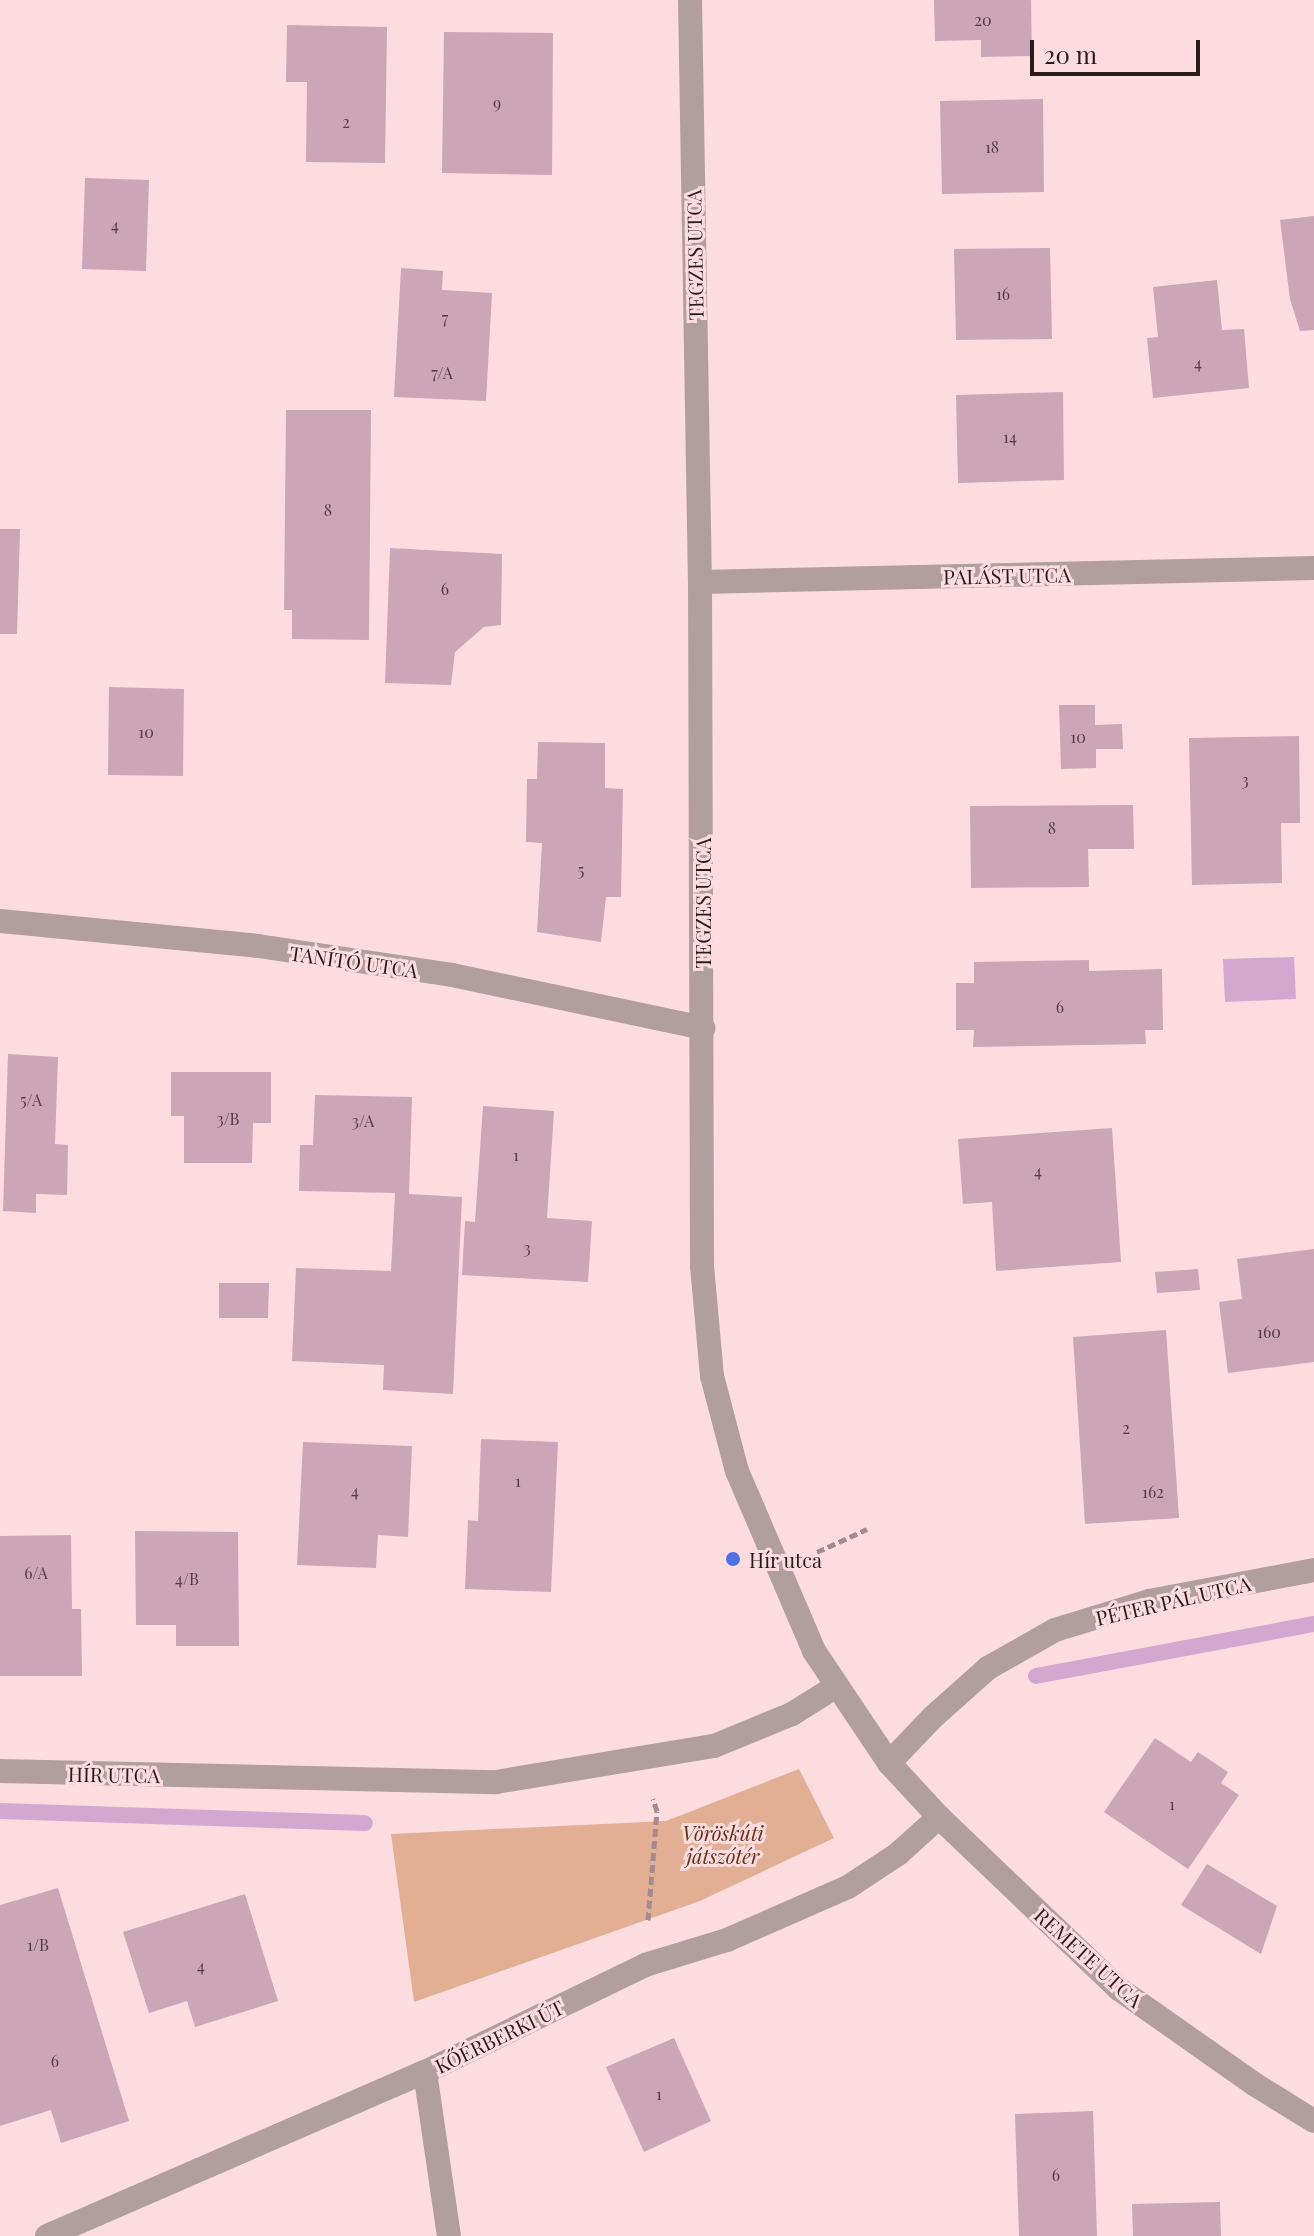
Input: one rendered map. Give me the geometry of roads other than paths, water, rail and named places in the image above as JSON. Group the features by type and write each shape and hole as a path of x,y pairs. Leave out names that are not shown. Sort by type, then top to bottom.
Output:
{"street":[{"name":"TEGZES UTCA","path":"690,0 700,582 702,1266 712,1376 737,1471 814,1651 835,1687 889,1763"},
{"name":"PALÁST UTCA","path":"700,582 1314,568"},
{"name":"TANÍTÓ UTCA","path":"10,922 258,946 452,975 703,1028"},
{"name":"PÉTER PÁL UTCA","path":"889,1763 933,1717 988,1668 1055,1630 1149,1601 1314,1570"},
{"name":"HÍR UTCA","path":"0,1771 496,1782 714,1746 792,1714 835,1687"},
{"name":"REMETE UTCA","path":"889,1763 939,1817 1119,1989 1254,2084 1314,2121"},
{"name":"KŐÉRBERKI ÚT","path":"47,2236 425,2072 645,1965 727,1940 848,1887 898,1854 939,1817"},
{"path":"425,2072 449,2236"}],"waterway":[{"path":"1036,1676 1314,1624"},
{"path":"0,1811 365,1823"}],"place":[{"name":"Hír utca","path":"733,1559"}],"park label":[{"name":"Vöröskúti játszótér","path":"723,1844"}]}
